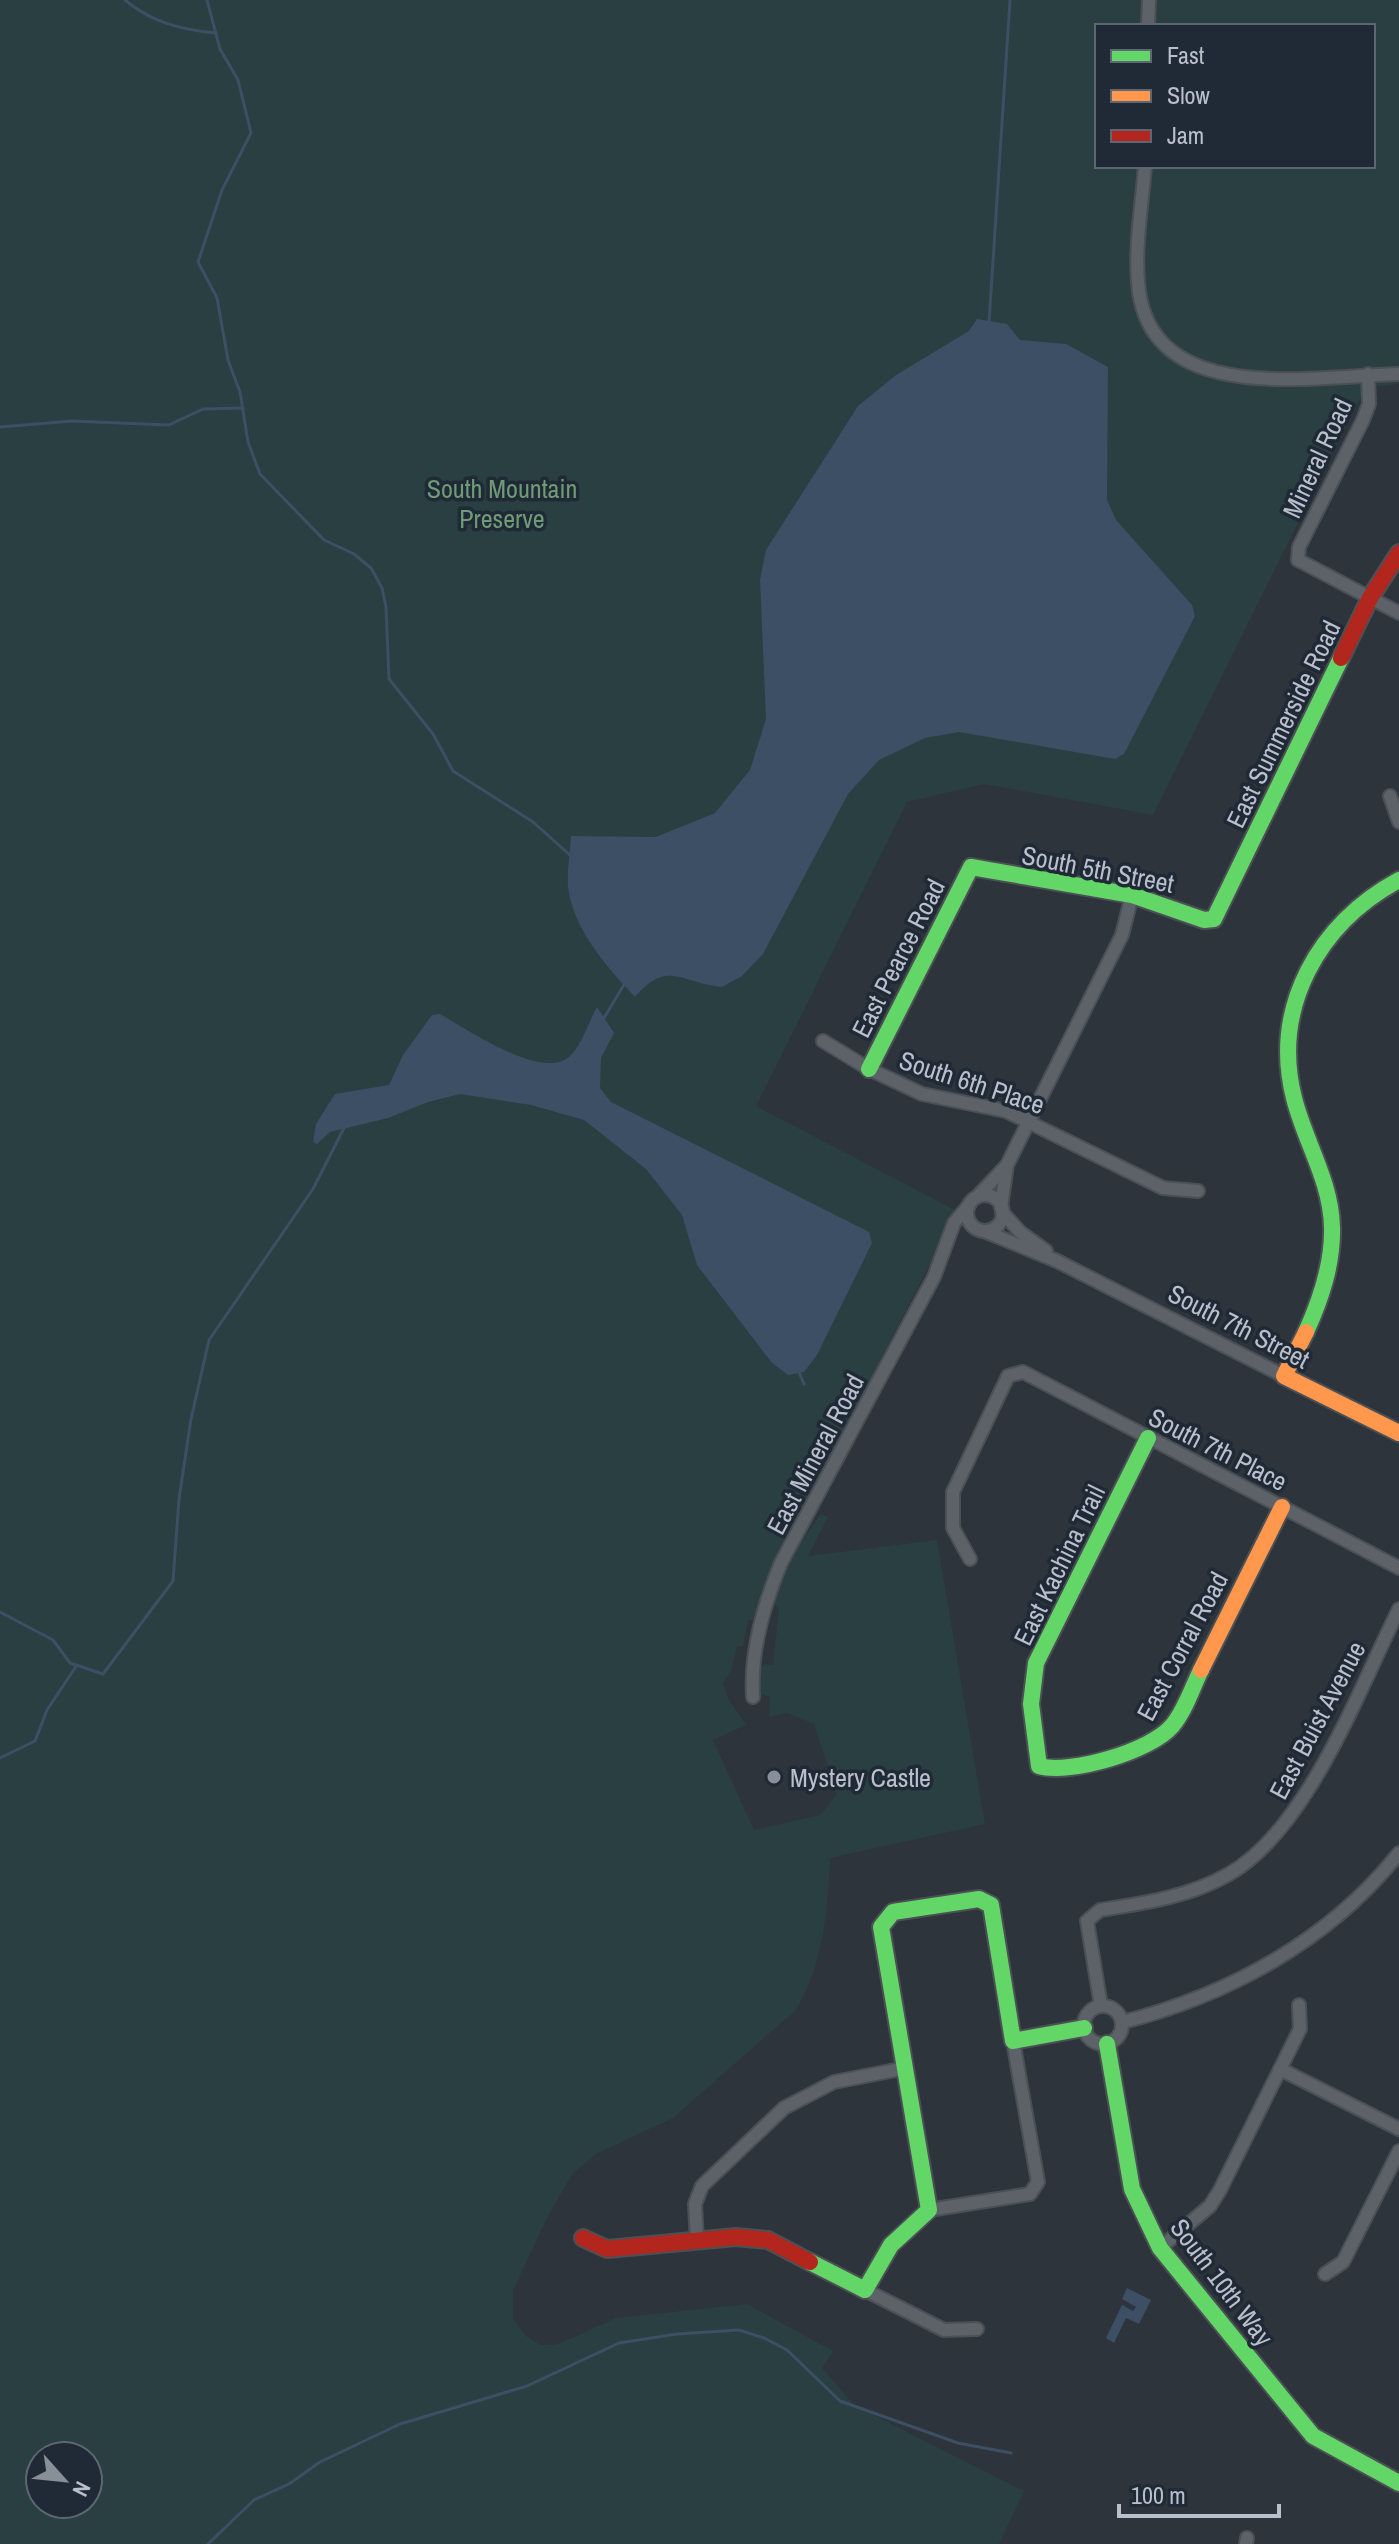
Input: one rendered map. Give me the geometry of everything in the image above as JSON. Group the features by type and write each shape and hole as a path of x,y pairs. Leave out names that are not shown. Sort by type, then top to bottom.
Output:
{"street":[{"path":"1148,24 1149,0"},
{"path":"1145,168 1138,284 1152,325 1170,351 1198,369 1230,375 1399,374"},
{"name":"Mineral Road","path":"1368,374 1369,404 1363,420 1299,547 1298,560 1370,598"},
{"name":"East Summerside Road","path":"1214,919 1370,598 1399,553"},
{"path":"1370,598 1399,613"},
{"path":"1390,796 1399,822"},
{"name":"South 5th Street","path":"971,867 1132,895 1204,920 1214,919"},
{"name":"East Pearce Road","path":"869,1069 971,867"},
{"path":"1284,1376 1320,1303 1332,1246 1328,1199 1290,1083 1288,1049 1293,1011 1313,959 1331,931 1383,886 1399,880"},
{"name":"East Mineral Road","path":"753,1697 751,1668 769,1592 791,1544 811,1512 934,1277 954,1223 1007,1165 1122,935 1132,895"},
{"name":"South 6th Place","path":"823,1041 869,1069 922,1094 1006,1111 1163,1188 1198,1191"},
{"name":"East Mineral Road","path":"1002,1210 1007,1165"},
{"name":"South 7th Street","path":"973,1201 991,1197 1020,1232 1057,1261"},
{"path":"973,1201 967,1216 978,1228"},
{"path":"948,1242 978,1228 998,1225 1002,1210"},
{"name":"South 7th Street","path":"978,1228 1057,1261 1399,1433"},
{"name":"South 7th Place","path":"970,1559 953,1528 953,1492 1008,1376 1023,1372 1399,1568"},
{"name":"East Kachina Trail","path":"1039,1766 1031,1704 1036,1663 1148,1438"},
{"name":"East Corral Road","path":"1039,1766 1049,1769 1136,1751 1159,1740 1174,1724 1282,1507"},
{"name":"East Buist Avenue","path":"1101,2006 1087,1921 1100,1910 1168,1899 1192,1891 1231,1874 1265,1848 1301,1804 1399,1609"},
{"path":"1123,2022 1164,2012 1223,1988 1291,1950 1360,1899 1399,1853"},
{"path":"865,2290 882,2256 905,2226 929,2210 1030,2194 1038,2182 991,1905 979,1899 893,1912 881,1927 929,2210"},
{"path":"1160,2248 1210,2206 1300,2029 1299,2005"},
{"path":"1084,2028 1089,2011 1101,2006 1112,2008 1123,2022"},
{"path":"1084,2028 1095,2043 1107,2044 1117,2039 1123,2022"},
{"path":"1013,2041 1084,2028"},
{"name":"South 10th Way","path":"1107,2044 1132,2189 1160,2248 1313,2436 1399,2483"},
{"path":"697,2242 695,2204 702,2186 784,2108 834,2082 906,2068"},
{"path":"1280,2069 1399,2129"},
{"path":"1325,2274 1343,2262 1399,2151"},
{"path":"583,2238 607,2249 736,2237 768,2240 944,2330 977,2329"}],"green space":[{"name":"South Mountain Preserve","path":"0,0 1399,0 1399,384 1365,388 1153,815 984,784 907,802 756,1106 957,1211 773,1571 758,1620 748,1620 743,1646 737,1646 731,1671 723,1683 728,1698 746,1725 713,1740 754,1830 820,1815 837,1794 814,1724 787,1713 769,1717 770,1697 760,1694 759,1670 765,1664 773,1665 779,1608 774,1605 787,1568 821,1514 828,1517 808,1556 937,1540 985,1824 830,1858 828,1898 818,1955 796,2010 673,2118 596,2154 573,2173 546,2220 513,2291 513,2319 526,2336 541,2345 556,2345 616,2318 747,2304 833,2351 822,2368 854,2405 1024,2491 999,2544 0,2544"}],"water":[{"path":"977,319 1007,324 1020,340 1066,344 1108,367 1107,500 1116,520 1192,605 1195,616 1124,754 1115,759 959,732 925,738 879,760 848,794 763,954 742,976 722,987 666,976 646,985 635,997 592,946 576,917 568,886 571,836 656,837 715,813 750,770 766,719 760,580 766,550 858,406 896,375 969,331"},
{"path":"597,1007 614,1033 601,1058 600,1088 611,1102 869,1232 872,1243 817,1355 804,1372 788,1375 772,1363 697,1265 682,1215 646,1169 584,1120 531,1105 460,1094 428,1102 388,1118 330,1132 317,1144 313,1142 316,1124 335,1094 389,1085 403,1055 432,1015 440,1014 486,1041 542,1063 558,1062 570,1056"},
{"path":"1127,2288 1151,2300 1139,2324 1126,2318 1114,2343 1106,2338 1122,2305 1133,2311 1136,2307 1122,2299"}],"waterway":[{"path":"125,0 145,14 168,24 216,33"},
{"path":"207,0 220,49 238,80 251,133 222,190 198,262 217,298 228,360 240,392 248,442 260,474 324,540 354,554 371,568 382,588 386,607 389,679 433,734 453,771 533,822 571,856"},
{"path":"989,323 1010,0"},
{"path":"0,427 72,421 169,425 203,409 243,408"},
{"path":"604,1018 625,983"},
{"path":"0,1612 53,1640 70,1663 103,1674 173,1581 179,1499 191,1419 209,1340 313,1189 344,1128"},
{"path":"799,1372 804,1384"},
{"path":"0,1758 35,1741 47,1710 77,1665"},
{"path":"208,2544 254,2500 289,2484 320,2462 400,2424 527,2386 619,2343 677,2334 739,2330 764,2338 787,2350 840,2401 958,2443 1011,2453"}],"traffic: fast":[{"path":"869,1069 971,867 1132,895 1204,920 1214,919 1341,658"},
{"path":"1306,1332 1325,1281 1332,1227 1327,1194 1294,1098 1289,1064 1289,1032 1296,1000 1308,971 1325,944 1346,919 1399,880"},
{"path":"1148,1438 1036,1663 1031,1704 1039,1766 1053,1768 1089,1764 1147,1744 1177,1720 1201,1670"},
{"path":"810,2262 865,2290 891,2245 929,2210 881,1927 893,1912 979,1899 991,1905 1013,2041 1084,2028"},
{"path":"1107,2044 1132,2189 1160,2248 1313,2436 1399,2483"}],"traffic: slow":[{"path":"1306,1332 1284,1376 1399,1433"},
{"path":"1201,1670 1282,1507"}],"traffic: jam":[{"path":"1341,658 1370,598 1399,553"},
{"path":"583,2238 607,2249 736,2237 768,2240 810,2262"}],"place":[{"name":"Mystery Castle","path":"774,1777"}]}
